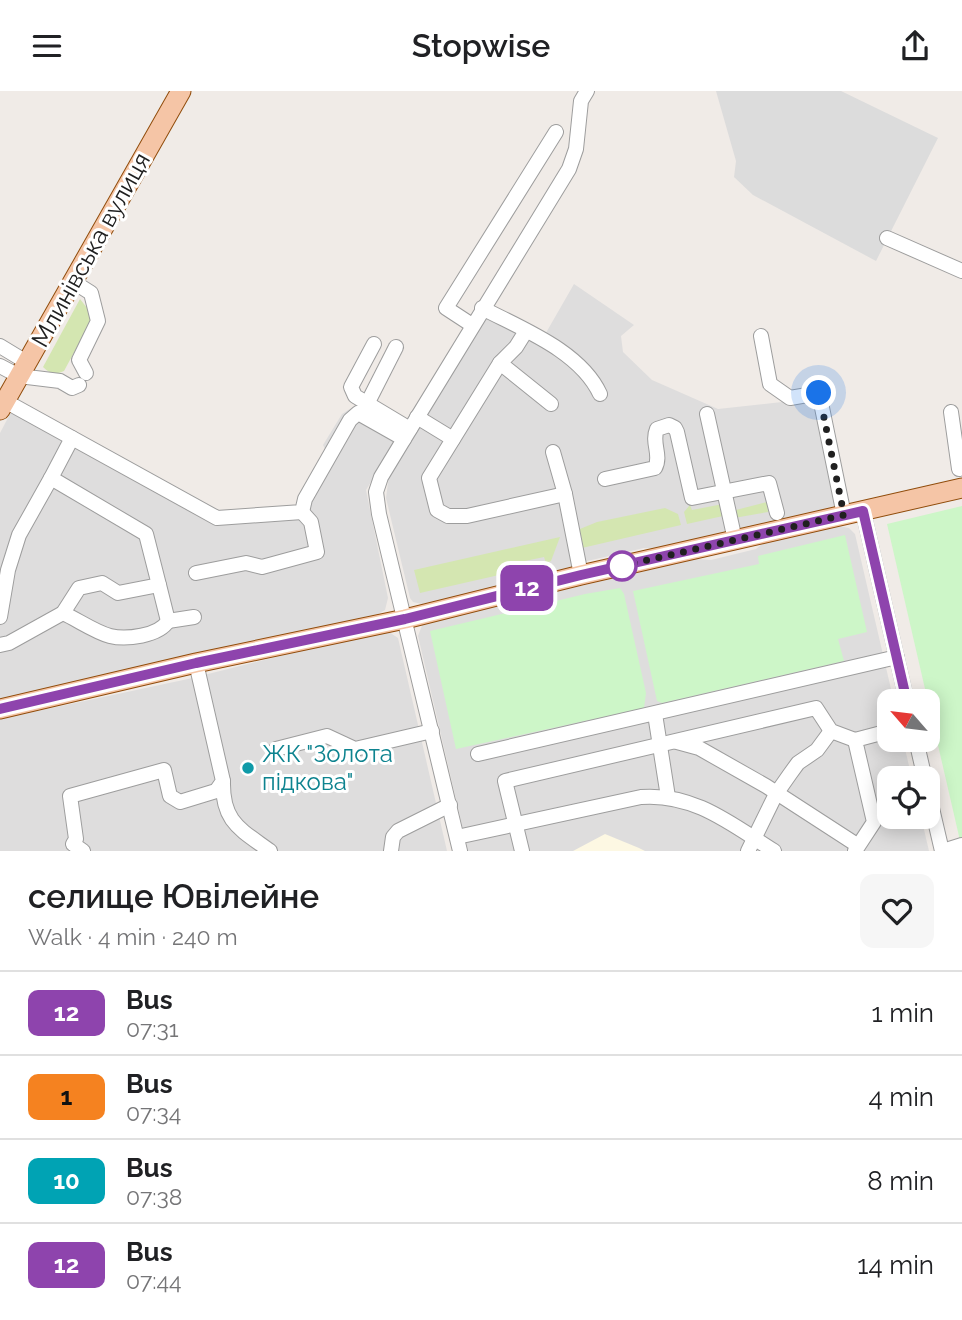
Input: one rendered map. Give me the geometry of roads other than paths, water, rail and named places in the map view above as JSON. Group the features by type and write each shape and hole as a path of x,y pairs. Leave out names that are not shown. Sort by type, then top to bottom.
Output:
{"main road":[{"name":"Млинівська вулиця","path":"2,406 181,91"},
{"path":"0,709 196,663 405,619 581,575 962,488"}],"street":[{"path":"587,91 581,101 576,149 569,169 410,428 381,477 376,492 458,844 515,824 641,797 667,797 695,804 752,845 774,851"},
{"path":"472,325 446,308 556,132"},
{"path":"887,238 962,271"},
{"path":"0,366 24,369 72,388 82,379 79,360 98,321 91,293 72,281"},
{"path":"482,308 526,331 580,367 592,378 600,394"},
{"path":"526,331 516,347 500,363 429,478 437,510 448,516 467,516 565,494"},
{"path":"761,336 770,384 790,398 819,393 904,689"},
{"path":"374,344 351,387 355,396 366,404 410,428"},
{"path":"0,346 24,369"},
{"path":"366,404 396,347"},
{"path":"500,363 551,404"},
{"path":"2,406 72,438 218,518 302,512"},
{"path":"951,412 959,468 962,468"},
{"path":"302,512 311,488 350,420 358,413 453,439"},
{"path":"707,414 735,540"},
{"path":"605,479 656,468 659,461 655,434 657,429 669,425 677,432 692,498 769,483 777,513"},
{"path":"0,617 8,570 19,535 72,438"},
{"path":"553,452 565,494 581,575"},
{"path":"51,478 146,534 168,621 163,629 153,633 110,636 63,613"},
{"path":"196,573 246,563 262,567 317,552 311,522 302,512"},
{"path":"0,645 9,643 63,613 79,588 102,583 118,593 159,585"},
{"path":"168,621 194,617"},
{"path":"478,754 897,657"},
{"path":"196,663 232,823 270,851"},
{"path":"522,851 505,781 816,709 831,731 855,740 877,734"},
{"path":"655,714 667,797"},
{"path":"276,749 327,736 355,749 432,731"},
{"path":"752,845 776,794 798,763 817,750 831,731"},
{"path":"674,741 699,748 766,786 856,848 874,822 855,740"},
{"path":"83,851 73,844 76,839 70,796 164,770 170,796 180,802 216,792 223,781"},
{"path":"391,851 393,837 398,831 450,805"},
{"path":"937,829 942,851 962,845"}],"place":[{"name":"ЖК \"Золота підкова\"","path":"248,768"}]}
